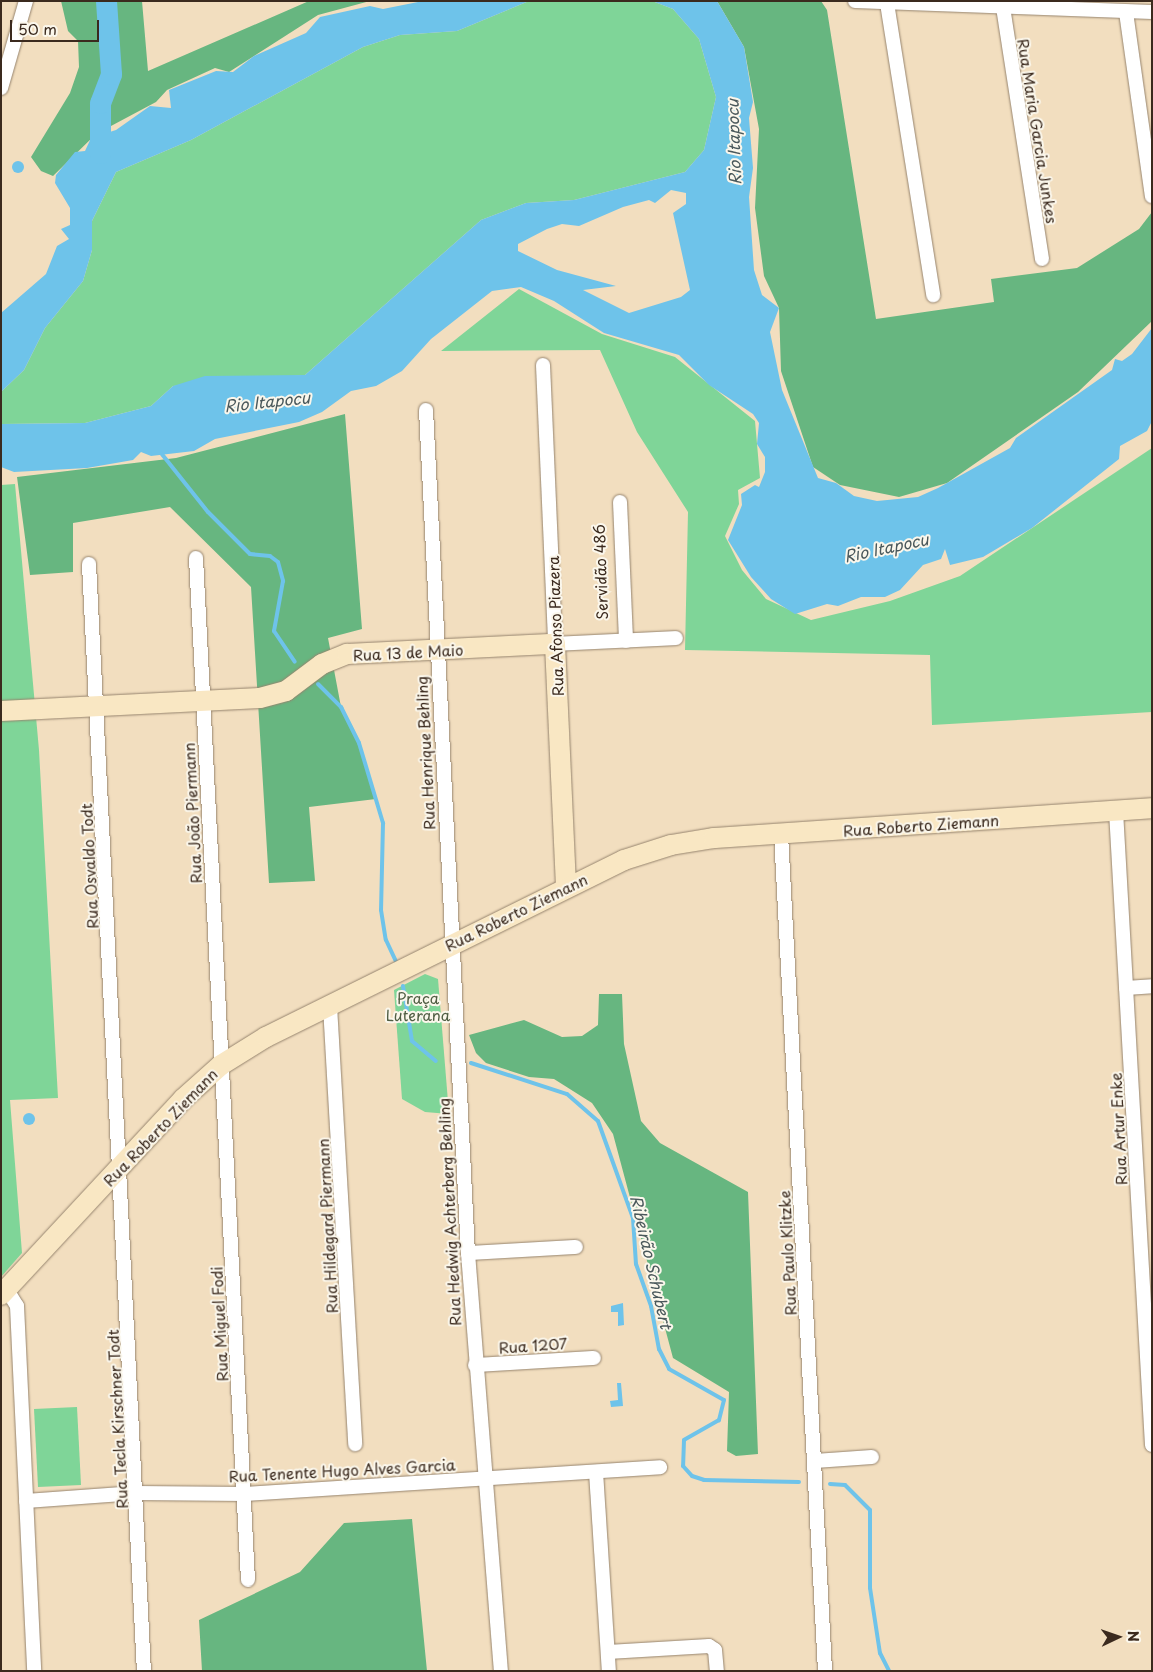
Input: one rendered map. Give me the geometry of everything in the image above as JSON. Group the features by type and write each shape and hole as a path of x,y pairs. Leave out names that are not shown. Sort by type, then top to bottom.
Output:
{"main road":[{"name":"Rua 13 de Maio","path":"1,711 203,701 276,694 322,664 347,654 555,644"},
{"name":"Rua Afonso Piazera","path":"555,644 566,888"},
{"name":"Rua Roberto Ziemann","path":"4,1293 121,1165 221,1065 330,1006 566,888 670,845 781,834 1152,808"}],"street":[{"path":"1,88 26,1"},
{"path":"856,2 1003,7 1068,5 1126,12 1152,12"},
{"path":"887,3 933,295"},
{"name":"Rua Maria Garcia Junkes","path":"1003,7 1042,259"},
{"path":"1126,12 1152,196"},
{"name":"Rua Afonso Piazera","path":"543,364 555,644"},
{"name":"Rua Henrique Behling","path":"426,410 450,945"},
{"path":"617,502 622,641"},
{"name":"Rua João Piermann","path":"196,558 221,1065"},
{"name":"Rua Osvaldo Todt","path":"89,564 121,1165"},
{"name":"Rua 13 de Maio","path":"555,644 676,638"},
{"name":"Rua Artur Enke","path":"1116,811 1152,1445"},
{"name":"Rua Paulo Klitzke","path":"781,834 825,1671"},
{"name":"Rua Hedwig Achterberg Behling","path":"450,945 475,1365 501,1671"},
{"path":"1126,988 1152,986"},
{"name":"Rua Hildegard Piermann","path":"330,1006 355,1444"},
{"name":"Rua Miguel Fodi","path":"221,1065 245,1494 248,1580"},
{"name":"Rua Tecla Kirschner Todt","path":"121,1165 144,1671"},
{"path":"468,1253 576,1247"},
{"path":"4,1293 16,1306 34,1671"},
{"name":"Rua 1207","path":"475,1365 594,1358"},
{"path":"815,1461 872,1457"},
{"name":"Rua Tenente Hugo Alves Garcia","path":"26,1501 136,1493 245,1494 660,1467"},
{"path":"596,1472 609,1671"},
{"path":"608,1652 709,1646 715,1650 718,1671"}],"green space":[{"path":"61,1 142,1 148,71 309,1 370,1 318,15 229,72 215,68 167,90 156,102 96,134 53,176 41,171 31,157 70,93 79,67 78,41 68,31"},
{"path":"529,1 652,1 673,9 699,39 716,97 704,150 685,172 574,200 526,203 481,220 305,375 173,386 151,406 85,423 1,424 1,392 24,370 45,328 83,281 92,250 92,221 116,172 191,140 363,47 400,35 457,31"},
{"path":"717,1 821,1 827,10 876,319 994,302 991,279 1077,268 1139,229 1152,212 1152,321 1078,392 947,483 899,497 840,485 813,467 781,371 779,308 764,276 755,208 759,129 744,47"},
{"path":"519,289 602,334 675,357 755,421 760,478 738,490 739,504 725,536 742,570 766,599 811,620 890,601 960,576 1152,448 1152,712 932,725 930,655 685,650 688,512 637,432 600,350 441,351"},
{"path":"345,414 362,629 328,638 341,707 359,743 376,799 309,807 315,881 269,883 251,587 170,507 73,523 73,572 30,575 17,477 176,458"},
{"path":"15,484 39,750 58,1098 10,1100 22,1253 1,1277 1,485"},
{"name":"Praça Luterana","path":"425,974 438,979 449,1114 425,1112 402,1099 394,990"},
{"path":"599,994 622,994 624,1044 641,1121 660,1143 748,1192 758,1454 736,1456 727,1451 729,1392 673,1358 613,1134 592,1103 554,1079 529,1077 486,1063 476,1053 469,1035 524,1020 562,1037 582,1036 598,1025"},
{"path":"77,1407 81,1485 38,1487 34,1409"},
{"path":"412,1519 427,1671 202,1671 199,1620 300,1572 344,1523"}],"water":[{"path":"423,1 529,1 457,31 400,35 363,47 191,140 116,172 92,221 92,250 83,281 45,328 24,370 1,392 1,313 46,274 57,246 69,239 61,229 70,225 70,208 55,183 56,175 75,152 85,151 91,138 116,130 150,106 171,108 169,90 216,71 233,72 254,56 306,33 320,17 370,6 383,9"},
{"name":"Rio Itapocu","path":"652,1 717,1 744,47 753,102 749,118 753,168 749,197 754,270 762,295 779,308 770,332 782,390 818,478 836,483 854,496 877,501 918,497 1010,448 1016,438 1112,370 1115,359 1122,361 1132,354 1152,328 1152,421 1147,431 1120,446 1119,459 1032,528 983,557 950,565 945,549 941,559 923,565 900,590 885,597 861,597 838,606 827,604 795,614 771,599 751,577 728,540 742,505 741,494 755,485 759,487 765,472 765,457 757,444 759,423 753,414 709,385 679,355 604,333 554,301 521,287 492,291 431,339 402,371 376,386 351,391 322,412 299,422 215,439 194,451 151,456 141,452 133,460 87,468 14,472 1,467 1,424 85,423 151,406 173,386 205,376 305,375 481,220 526,203 574,200 685,172 704,150 716,97 699,39 673,9","holes":["671,190 686,193 686,204 673,213 690,290 681,297 629,313 583,290 616,286 557,270 518,251 518,244 547,229 562,224 579,226 623,207 649,200 655,203"]},
{"path":"18,161 24,167 18,173 12,167"},
{"path":"27,1113 31,1113 35,1119 31,1125 27,1125 23,1121 23,1117"},
{"path":"623,1303 624,1325 618,1326 618,1312 611,1312 611,1306"},
{"path":"617,1383 621,1383 623,1406 611,1407 610,1401 618,1400"}],"waterway":[{"path":"100,153 100,103 111,74 106,1"},
{"name":"Ribeirão Schubert","path":"161,453 208,512 250,554 270,556 278,562 283,581 274,631 295,662"},
{"name":"Ribeirão Schubert","path":"318,684 341,707 359,743 383,823 381,910 386,940 396,961"},
{"name":"Ribeirão Schubert","path":"403,986 412,1041 436,1061"},
{"name":"Ribeirão Schubert","path":"471,1063 567,1094 598,1121 633,1218 636,1264 651,1306 659,1349 669,1369 724,1400 719,1420 684,1440 683,1466 692,1476 704,1480 799,1482"},
{"name":"Ribeirão Schubert","path":"830,1484 845,1485 870,1510 870,1588 880,1653 889,1671"}]}
